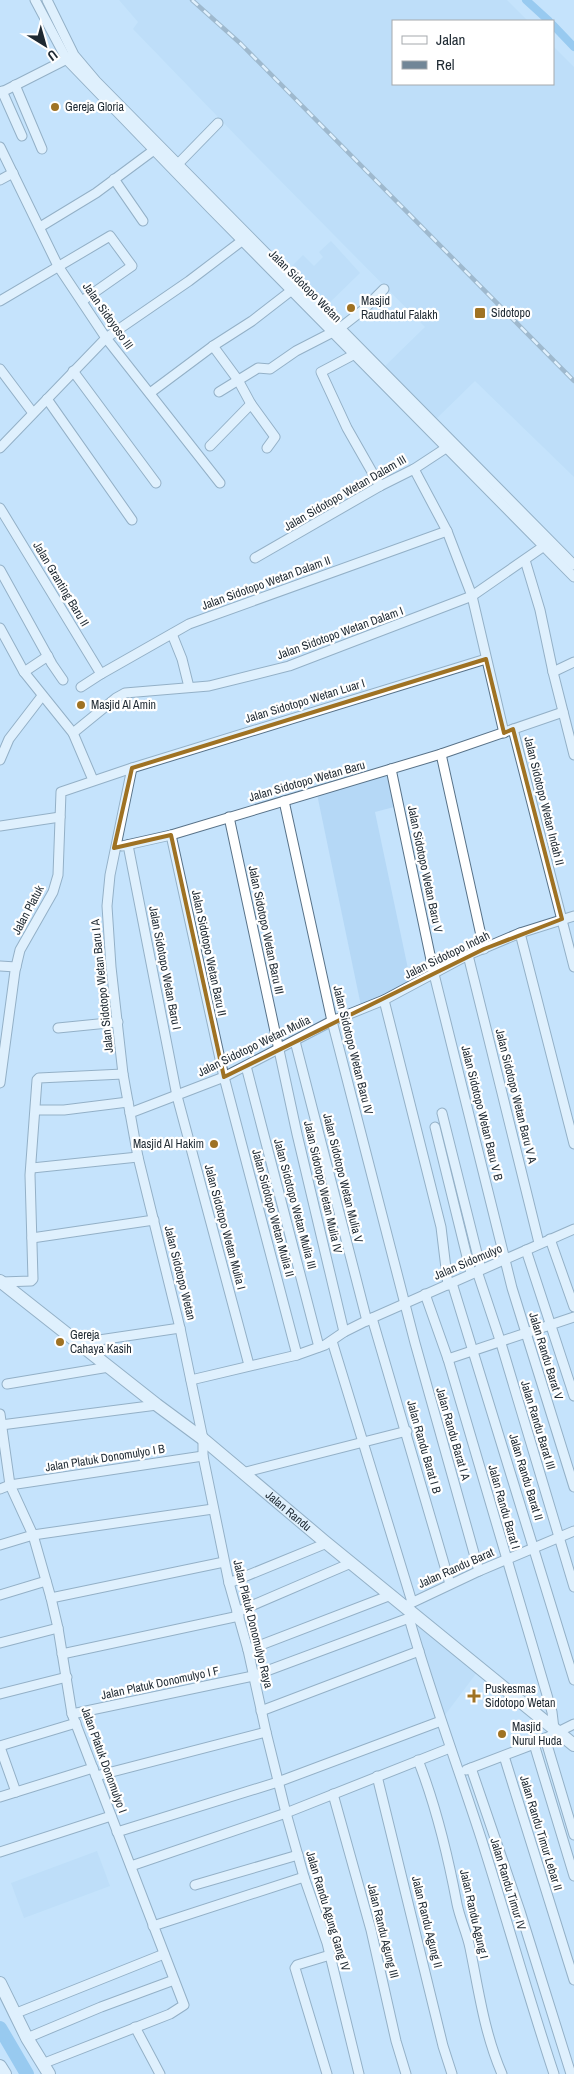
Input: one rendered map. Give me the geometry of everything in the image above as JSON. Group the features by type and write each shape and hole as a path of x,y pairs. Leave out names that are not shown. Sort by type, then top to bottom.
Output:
{"street":[{"name":"Jalan Sidotopo Wetan","path":"36,0 70,58 154,150 213,206 452,444 547,544 574,577"},
{"name":"Jalan Sidotopo Wetan","path":"47,0 70,58 96,81 178,164 243,240 292,290 337,330 355,354 446,448 547,544 574,566"},
{"path":"22,136 1,92 70,58"},
{"path":"15,85 42,149"},
{"path":"178,164 218,123"},
{"name":"Jalan Sidoyoso III","path":"0,147 58,266 106,338 220,483"},
{"path":"40,227 72,209 154,150"},
{"path":"0,180 13,173"},
{"path":"114,179 143,221"},
{"path":"0,301 110,236 132,266 82,301"},
{"path":"0,448 106,338 243,240"},
{"path":"219,392 258,368 270,369 296,351 337,330 363,310 384,288"},
{"path":"150,393 213,346 252,321 292,290"},
{"path":"213,346 238,380 251,404 275,437 268,448"},
{"path":"355,354 321,371 347,428 380,486"},
{"path":"0,369 33,413"},
{"path":"73,371 156,483"},
{"path":"47,399 132,520"},
{"path":"210,446 251,404"},
{"name":"Jalan Sidotopo Wetan Dalam III","path":"256,558 380,486 414,469 446,448"},
{"name":"Jalan Sidotopo Wetan Indah II","path":"414,469 447,530 472,596 486,659 509,731 574,966"},
{"name":"Jalan Granting Baru II","path":"0,508 100,674"},
{"name":"Jalan Sidotopo Wetan Dalam II","path":"81,687 100,674 189,624 447,530"},
{"name":"Jalan Sidotopo Wetan Dalam I","path":"73,733 120,695 209,686 289,666 472,596 547,544"},
{"path":"525,560 540,610 574,755"},
{"path":"0,570 63,680"},
{"path":"0,628 24,672 73,733 93,780"},
{"path":"172,634 182,659 189,687"},
{"path":"24,672 48,656"},
{"name":"Jalan Sidotopo Wetan Luar I","path":"132,768 486,659"},
{"path":"553,672 574,662"},
{"path":"0,762 9,739 42,696"},
{"name":"Jalan Sidotopo Wetan Baru","path":"114,848 171,835 441,754 563,712"},
{"path":"441,754 484,949"},
{"name":"Jalan Platuk","path":"0,1084 1,1062 20,950 42,913 56,884 58,875 61,792 132,768"},
{"name":"Jalan Sidotopo Wetan Baru I A","path":"130,1113 123,1074 111,967 107,906 114,848 132,768"},
{"name":"Jalan Sidotopo Wetan Baru V","path":"391,769 434,974"},
{"name":"Jalan Sidotopo Wetan Baru IV","path":"284,801 332,1021 404,1303"},
{"path":"0,826 60,817"},
{"name":"Jalan Sidotopo Wetan Baru III","path":"228,817 279,1048"},
{"name":"Jalan Sidotopo Wetan Baru II","path":"171,835 224,1077"},
{"name":"Jalan Sidotopo Wetan Baru I","path":"128,845 177,1096"},
{"name":"Jalan Sidotopo Indah","path":"332,1021 384,1000 468,956 520,933 574,916"},
{"path":"520,933 574,1144"},
{"name":"Jalan Sidotopo Wetan Baru V A","path":"468,956 539,1243"},
{"path":"0,966 16,968"},
{"name":"Jalan Sidotopo Wetan Baru V B","path":"434,974 507,1259"},
{"name":"Jalan Randu Barat II","path":"384,1000 441,1227 450,1284 473,1350 574,1680"},
{"name":"Jalan Sidotopo Wetan Mulia","path":"130,1113 224,1077 332,1021"},
{"path":"58,1028 118,1022"},
{"name":"Jalan Sidotopo Wetan Mulia V","path":"295,1041 369,1319"},
{"name":"Jalan Sidotopo Wetan Mulia IV","path":"279,1048 297,1134 344,1332"},
{"name":"Jalan Sidotopo Wetan Mulia III","path":"246,1066 319,1347"},
{"path":"1,1281 27,1282 33,1279 30,1175 39,1078 123,1074"},
{"name":"Jalan Sidotopo Wetan Mulia II","path":"224,1077 298,1355"},
{"name":"Jalan Sidotopo Wetan Mulia I","path":"177,1096 249,1365"},
{"path":"36,1110 64,1110 128,1102"},
{"name":"Jalan Sidotopo Wetan","path":"130,1113 138,1156 180,1328 203,1439"},
{"path":"442,1113 476,1271"},
{"path":"435,1127 476,1271"},
{"path":"32,1168 138,1156"},
{"path":"32,1238 154,1220"},
{"name":"Jalan Sidomulyo","path":"369,1319 574,1229"},
{"path":"550,1239 574,1307"},
{"path":"526,1250 552,1324 574,1396"},
{"name":"Jalan Randu Barat V","path":"507,1259 512,1288 574,1487"},
{"name":"Jalan Randu Barat III","path":"476,1271 500,1340 574,1588"},
{"name":"Jalan Randu","path":"1,1281 157,1405 203,1439 410,1610 553,1733 574,1745"},
{"name":"Jalan Randu Barat I","path":"425,1294 448,1359 552,1712 553,1733 574,1835"},
{"name":"Jalan Randu Barat I A","path":"404,1303 479,1571"},
{"path":"448,1359 500,1340 574,1317"},
{"path":"191,1380 298,1355 332,1341 344,1332 369,1319"},
{"name":"Jalan Randu Barat I B","path":"369,1319 407,1431 450,1584"},
{"path":"80,1343 180,1328"},
{"name":"Jalan Randu Timur IV","path":"332,1341 410,1610 419,1651 450,1748 460,1773 530,2004 554,2074"},
{"path":"7,1384 109,1367"},
{"path":"1,1425 157,1405"},
{"name":"Jalan Platuk Donomulyo I","path":"0,1414 2,1443 10,1485 33,1535 51,1598 74,1719 184,2004 170,2014 135,2027"},
{"path":"242,1473 407,1431"},
{"name":"Jalan Platuk Donomulyo Raya","path":"203,1439 203,1456 224,1562 248,1650 286,1813"},
{"name":"Jalan Platuk Donomulyo I B","path":"0,1489 10,1485 203,1456"},
{"path":"0,1545 33,1535 213,1509"},
{"name":"Jalan Randu Barat","path":"254,1676 410,1610 450,1584 574,1531"},
{"path":"229,1583 327,1543"},
{"path":"51,1598 224,1562"},
{"path":"62,1654 238,1614 351,1563"},
{"path":"0,1595 46,1581"},
{"path":"248,1650 391,1595"},
{"path":"0,1643 58,1628"},
{"path":"261,1711 419,1651"},
{"name":"Jalan Platuk Donomulyo I F","path":"0,1746 74,1719 254,1676"},
{"path":"0,1694 66,1677"},
{"path":"117,1832 278,1782 441,1721"},
{"path":"460,1773 534,1744 574,1724"},
{"path":"0,1797 95,1772 266,1732"},
{"path":"534,1744 574,1876"},
{"path":"0,1746 16,1792"},
{"path":"130,1866 286,1813 450,1748"},
{"name":"Jalan Randu Timur Lebar II","path":"504,1756 573,1977"},
{"name":"Jalan Randu Agung I","path":"418,1760 451,1873 469,1946 484,2027 502,2074"},
{"path":"471,1768 520,1911 571,2074"},
{"name":"Jalan Randu Agung II","path":"377,1776 445,2054 452,2074"},
{"name":"Jalan Randu Agung III","path":"333,1794 371,1930 396,2041 406,2074"},
{"name":"Jalan Randu Agung Gang IV","path":"286,1813 330,1955 359,2074"},
{"path":"0,1852 111,1816"},
{"path":"195,1885 298,1855"},
{"path":"153,1926 304,1876"},
{"path":"14,2014 164,1954"},
{"path":"327,2074 295,1968 297,1965 330,1955"},
{"path":"28,2038 174,1980"},
{"path":"0,1983 14,2014 48,2070 135,2027 160,2074"},
{"path":"0,2066 5,2074"}],"highlighted area":[{"path":"486,659 504,733 513,729 562,919 484,949 224,1077 171,835 114,848 132,768"}],"shaded area":[{"path":"119,0 507,0 527,20 392,20 392,85 554,85 554,47 574,67 574,477 475,381 435,420 384,367 425,327 133,29 138,22"},
{"path":"331,241 360,273 326,306 290,268 303,255 314,266 323,257 319,252"},
{"path":"390,775 398,806 375,812 411,983 361,1006 317,794"},
{"path":"421,1625 478,1671 442,1719 418,1628"},
{"path":"97,1851 110,1886 24,1918 11,1883"}],"waterway":[{"path":"526,0 548,20"},
{"path":"554,26 574,47"},
{"path":"0,2028 27,2074"}],"railway":[{"path":"192,0 241,44 574,381"}],"place":[{"name":"Gereja Gloria","path":"55,107"},
{"name":"Masjid Raudhatul Falakh","path":"351,308"},
{"name":"Sidotopo","path":"480,313"},
{"name":"Masjid Al Amin","path":"81,705"},
{"name":"Masjid Al Hakim","path":"214,1144"},
{"name":"Gereja Cahaya Kasih","path":"60,1342"},
{"name":"Puskesmas Sidotopo Wetan","path":"474,1696"},
{"name":"Masjid Nurul Huda","path":"502,1734"}]}
